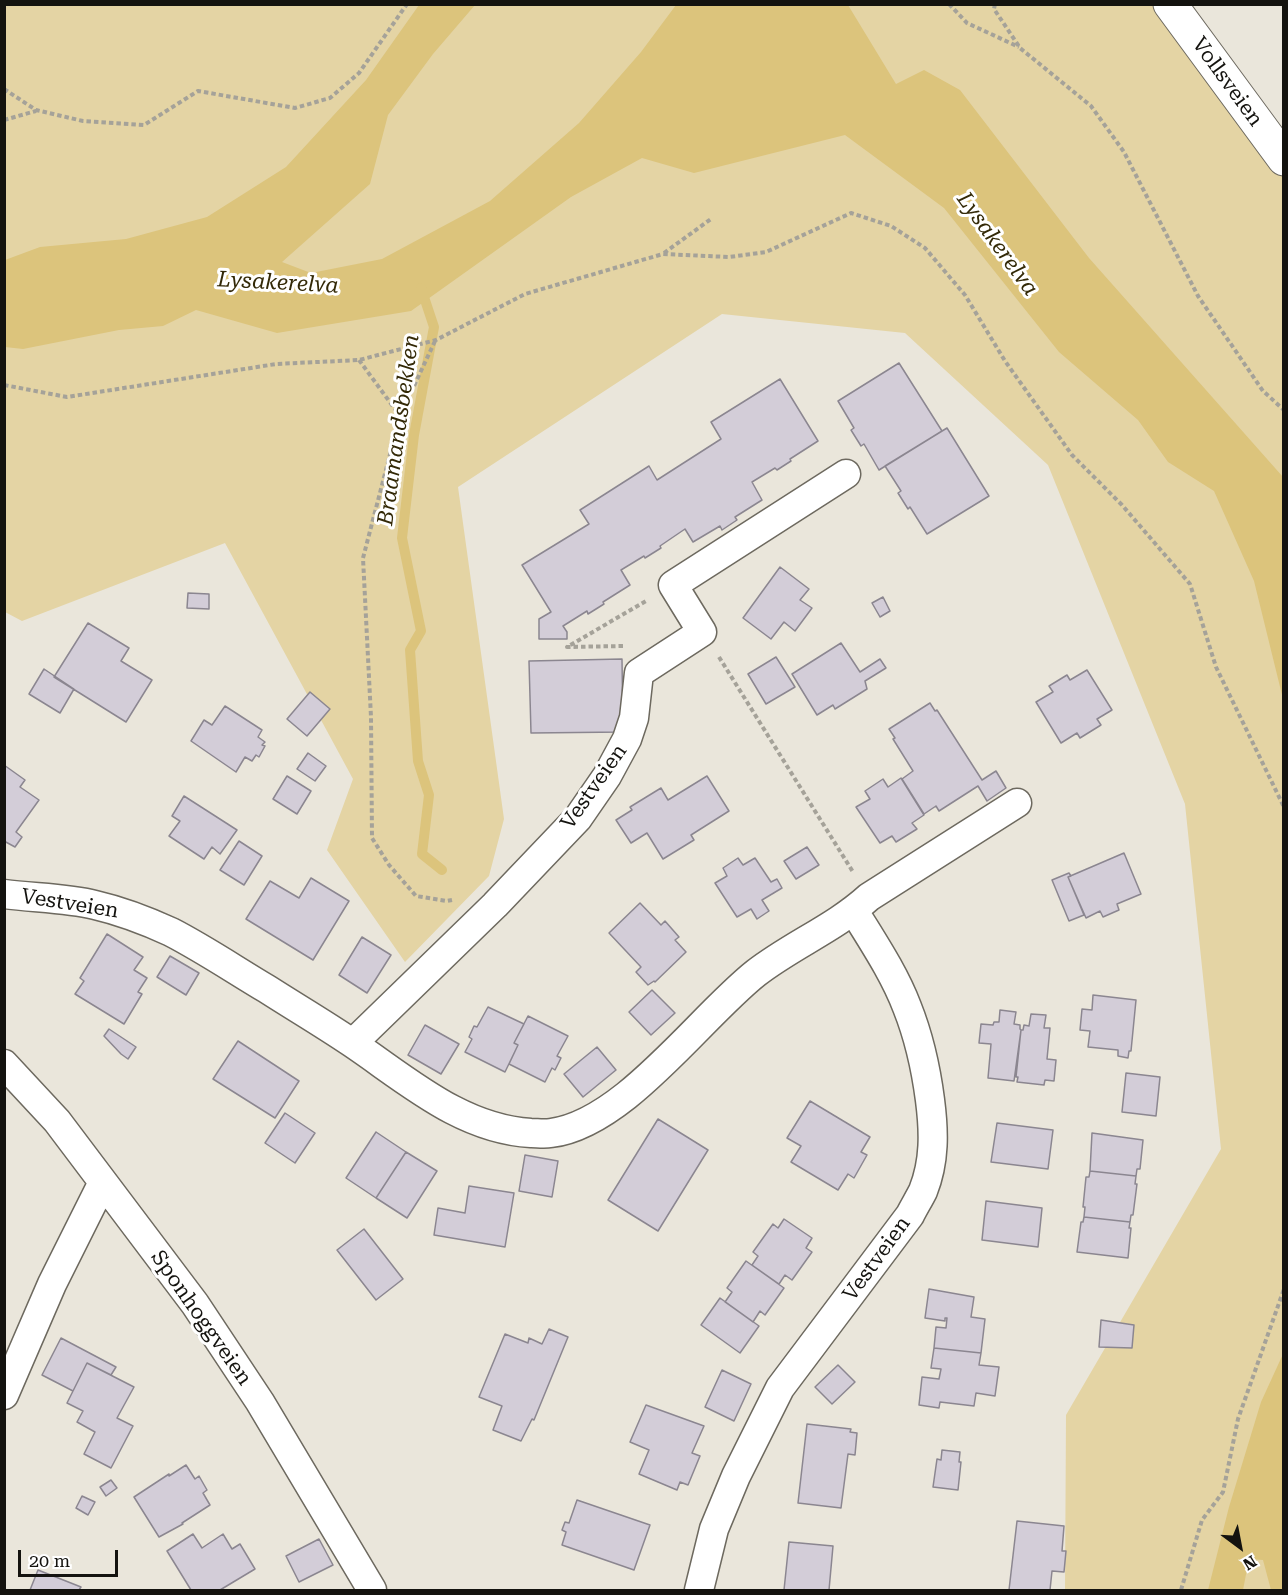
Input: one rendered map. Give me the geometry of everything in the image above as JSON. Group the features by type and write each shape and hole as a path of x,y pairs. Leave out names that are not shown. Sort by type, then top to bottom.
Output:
{"main road":[{"name":"Vollsveien","path":"1170,4 1284,159"}],"street":[{"path":"639,673 702,632 673,585 846,474"},
{"name":"Vestveien","path":"353,1043 495,904 578,818 607,776 627,739 634,718 639,673"},
{"name":"Vestveien","path":"4,894 92,904 125,913 170,932 212,955 353,1043 414,1086 462,1115 494,1127 523,1132 550,1133 599,1115 631,1091 668,1058 714,1011 756,973 1017,803"},
{"name":"Vestveien","path":"699,1590 714,1529 736,1476 780,1388 910,1215 923,1190 930,1167 934,1127 920,1043 907,1006 861,904"},
{"name":"Sponhoggveien","path":"4,1064 57,1120 195,1304 260,1402 372,1590"},
{"path":"4,1395 52,1284 103,1182"}],"path":[{"path":"4,89 36,110 82,121 144,125 198,91 295,108 330,98 359,73 407,4"},
{"path":"949,4 967,23 1020,48 1091,106 1124,152 1198,296 1263,391 1284,410"},
{"path":"995,4 994,9 1020,48"},
{"path":"4,120 36,110"},
{"path":"4,385 67,397 276,364 359,360 436,340 525,294 663,254 729,257 766,252 851,213 891,226 925,248 965,295 1005,361 1072,455 1122,505 1190,584 1216,668 1284,807"},
{"path":"663,254 711,219"},
{"path":"436,340 400,416 363,558 371,717 372,838 389,865 416,896 447,901 472,895 495,904"},
{"path":"359,360 400,416"},
{"path":"639,673 622,645 567,646 673,585"},
{"path":"702,632 861,904"},
{"path":"1181,1590 1202,1520 1224,1492 1238,1419 1284,1289"}],"shaded area":[{"path":"231,4 243,6 245,4 1170,5 1283,159 1283,1590 1065,1590 1066,1415 1221,1149 1185,804 1048,465 905,333 722,314 458,487 504,819 489,876 405,962 327,850 353,779 225,543 22,621 5,612 4,5"}],"water":[{"name":"Lysakerelva","path":"419,5 475,5 433,54 388,115 370,184 282,262 311,273 382,259 490,201 579,123 641,52 676,5 848,5 896,84 924,70 960,90 1089,258 1283,477 1283,699 1254,581 1214,491 1168,462 1138,420 1059,352 944,208 845,135 694,173 642,158 571,197 411,311 277,333 196,310 163,326 119,330 23,349 5,347 5,260 40,247 126,239 207,217 286,167 366,80"},
{"path":"1283,1354 1283,1590 1271,1590 1263,1560 1249,1559 1243,1590 1208,1590 1229,1507 1261,1402"}],"building":[{"path":"899,363 942,431 879,470 864,444 861,446 851,430 854,428 838,401"},
{"path":"780,379 818,441 777,470 775,468 752,482 762,500 735,517 737,520 722,530 720,526 693,542 685,529 660,546 661,548 621,570 630,585 588,614 587,611 563,626 567,632 567,639 539,639 539,619 551,612 522,565 589,524 580,510 649,466 657,480 721,439 711,422"},
{"path":"947,428 989,496 927,534 898,493 901,491 885,466"},
{"path":"780,567 809,589 800,600 812,608 795,631 784,622 771,639 743,618"},
{"path":"188,593 209,594 209,609 187,608"},
{"path":"883,597 890,611 880,617 872,603"},
{"path":"88,623 129,648 121,661 152,680 126,722 54,677"},
{"path":"841,643 860,672 880,659 886,668 865,681 867,689 835,709 833,705 817,715 792,674"},
{"path":"776,657 795,687 766,704 748,674"},
{"path":"622,659 623,732 531,733 529,661"},
{"path":"44,669 74,689 60,713 29,694"},
{"path":"1087,670 1112,710 1097,719 1101,725 1080,738 1077,733 1061,743 1036,702 1053,692 1049,686 1067,675 1070,680"},
{"path":"310,692 330,709 307,736 287,719"},
{"path":"930,703 935,711 937,710 982,780 996,771 1006,788 987,801 978,786 939,811 936,806 924,814 902,779 913,771 889,729"},
{"path":"225,706 262,730 258,737 265,742 259,757 256,755 252,761 245,757 236,772 191,741 204,720 212,725"},
{"path":"308,753 326,766 315,781 297,769"},
{"path":"4,765 25,780 20,787 39,800 16,832 22,837 15,847 4,841"},
{"path":"287,776 311,791 297,814 273,799"},
{"path":"707,776 729,811 691,835 694,840 663,859 647,833 631,843 616,820 632,810 630,807 661,788 668,800"},
{"path":"901,778 924,815 912,823 917,829 896,842 892,836 880,843 856,807 870,799 865,791 883,779 888,787"},
{"path":"184,796 237,830 220,854 212,847 204,859 169,836 180,821 172,816"},
{"path":"239,841 262,856 244,885 220,870"},
{"path":"807,847 819,865 796,879 784,861"},
{"path":"1124,853 1141,894 1117,904 1119,910 1103,917 1100,911 1086,918 1068,877"},
{"path":"738,858 743,865 755,858 771,882 777,879 782,888 762,900 769,911 757,919 751,909 737,917 715,883 727,876 723,868"},
{"path":"1069,873 1071,876 1068,877 1084,915 1069,921 1052,880"},
{"path":"311,878 349,901 313,960 246,919 270,881 299,898"},
{"path":"640,903 661,925 665,921 679,937 675,940 686,952 655,982 648,985 636,972 641,967 609,933"},
{"path":"107,934 143,957 134,970 147,978 138,992 142,994 124,1024 75,994 84,981 80,978"},
{"path":"362,937 391,955 367,993 339,975"},
{"path":"170,956 199,973 186,995 157,977"},
{"path":"652,990 675,1013 651,1035 629,1012"},
{"path":"1093,995 1136,1000 1131,1051 1129,1051 1128,1058 1118,1056 1118,1050 1088,1047 1090,1031 1080,1030 1082,1009 1092,1010"},
{"path":"488,1007 524,1024 514,1043 518,1045 505,1072 465,1052 472,1039 469,1037 474,1026 477,1027"},
{"path":"1000,1010 1016,1012 1014,1024 1020,1025 1021,1030 1014,1081 988,1078 991,1044 979,1043 981,1024 993,1025 994,1022 999,1022"},
{"path":"1031,1014 1046,1015 1044,1028 1050,1028 1047,1059 1056,1060 1054,1081 1045,1080 1044,1085 1017,1082 1018,1077 1016,1077 1021,1030 1024,1025 1029,1026"},
{"path":"528,1016 568,1036 557,1056 561,1058 555,1070 552,1068 545,1082 509,1064 518,1045 514,1043"},
{"path":"425,1025 459,1044 441,1074 408,1055"},
{"path":"109,1029 136,1047 128,1059 104,1036"},
{"path":"238,1041 299,1081 275,1118 213,1079"},
{"path":"597,1047 616,1070 583,1097 564,1074"},
{"path":"1126,1073 1160,1077 1156,1116 1122,1112"},
{"path":"810,1101 870,1137 861,1152 867,1155 854,1178 848,1174 838,1190 791,1162 801,1146 787,1138"},
{"path":"285,1113 315,1133 295,1163 265,1143"},
{"path":"658,1119 708,1150 658,1231 608,1200"},
{"path":"997,1123 1053,1130 1048,1169 991,1162"},
{"path":"376,1132 406,1152 376,1198 346,1178"},
{"path":"1092,1133 1143,1140 1140,1169 1137,1169 1136,1176 1090,1171"},
{"path":"406,1152 437,1171 407,1218 376,1198"},
{"path":"525,1155 558,1161 552,1197 519,1191"},
{"path":"1090,1171 1136,1176 1133,1215 1131,1215 1130,1222 1084,1217 1086,1177 1089,1177"},
{"path":"469,1186 514,1193 505,1247 434,1235 438,1208 465,1213"},
{"path":"986,1201 1042,1208 1038,1247 982,1240"},
{"path":"1084,1217 1130,1222 1128,1258 1077,1252 1081,1222"},
{"path":"784,1219 812,1238 806,1248 812,1252 792,1280 785,1275 779,1284 752,1265 758,1256 753,1252 773,1224 778,1228"},
{"path":"364,1229 403,1279 376,1300 337,1250"},
{"path":"746,1261 784,1288 765,1315 760,1311 753,1322 725,1302 732,1292 727,1288"},
{"path":"929,1289 974,1297 971,1317 985,1319 981,1353 934,1348 936,1327 946,1328 947,1318 945,1321 925,1318"},
{"path":"720,1298 759,1326 740,1353 701,1325"},
{"path":"1101,1320 1134,1325 1132,1348 1099,1347"},
{"path":"549,1329 568,1337 534,1420 532,1419 521,1441 493,1430 502,1406 479,1397 505,1334 528,1343 529,1338 542,1344"},
{"path":"61,1338 116,1367 111,1375 87,1363 73,1391 42,1375"},
{"path":"934,1348 981,1353 979,1365 999,1367 995,1396 976,1393 974,1406 940,1402 939,1408 919,1405 922,1377 939,1379 941,1369 931,1368"},
{"path":"87,1363 134,1387 117,1418 133,1426 111,1468 84,1454 95,1432 77,1422 83,1411 67,1403"},
{"path":"838,1365 855,1382 832,1404 815,1387"},
{"path":"722,1370 751,1384 734,1421 705,1407"},
{"path":"646,1405 704,1426 692,1453 700,1456 688,1485 680,1482 677,1490 639,1474 649,1450 630,1442"},
{"path":"807,1424 851,1429 850,1432 857,1433 855,1455 848,1454 841,1508 798,1503"},
{"path":"942,1450 960,1452 958,1490 933,1487 937,1459 941,1460"},
{"path":"186,1465 195,1479 199,1476 207,1490 203,1493 210,1505 159,1537 134,1497"},
{"path":"111,1480 117,1488 106,1496 100,1487"},
{"path":"82,1496 95,1502 88,1515 76,1508"},
{"path":"577,1500 650,1525 634,1570 562,1545 566,1532 562,1530 565,1522 569,1523"},
{"path":"1017,1521 1064,1526 1062,1551 1066,1551 1064,1572 1052,1571 1050,1590 1009,1590"},
{"path":"193,1534 202,1548 223,1534 232,1549 240,1544 255,1569 220,1590 191,1590 167,1551"},
{"path":"319,1539 333,1565 299,1582 286,1556"},
{"path":"789,1542 833,1546 829,1590 784,1590"},
{"path":"38,1570 81,1587 79,1590 30,1590"}],"waterway":[{"name":"Braamandsbekken","path":"421,288 434,327 414,435 402,538 421,631 410,650 418,761 429,795 422,854 442,870"}]}
